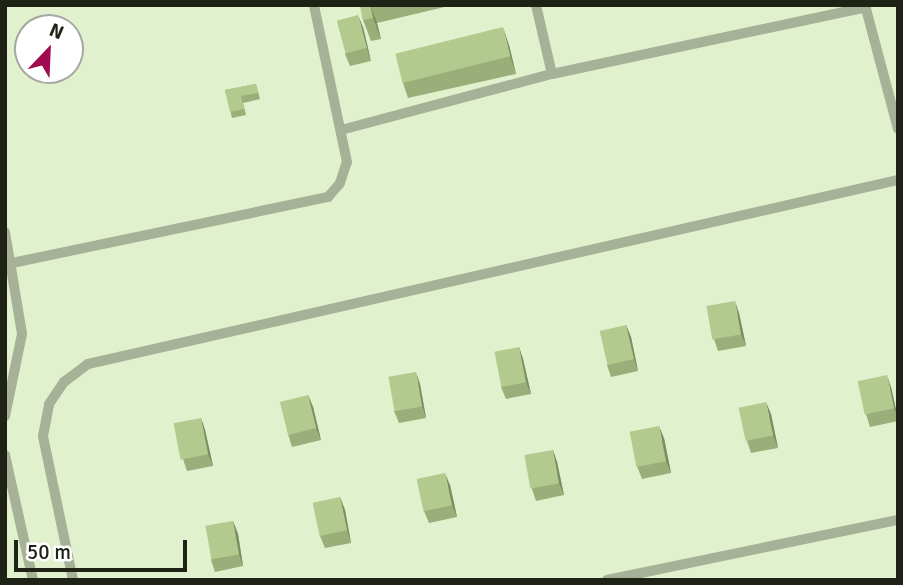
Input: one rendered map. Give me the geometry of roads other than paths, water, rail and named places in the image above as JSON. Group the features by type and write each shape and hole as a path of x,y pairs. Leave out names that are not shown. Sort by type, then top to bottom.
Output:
{"lane":[{"path":"12,264 328,197 340,183 348,162 314,5"},
{"path":"536,5 552,74"},
{"path":"341,130 552,74 866,6 898,129"},
{"path":"74,580 43,436 49,404 64,382 88,364 898,180"},
{"path":"5,232 22,334 5,416"},
{"path":"5,454 33,580"},
{"path":"5,510 15,500"},
{"path":"607,580 898,520"}]}
